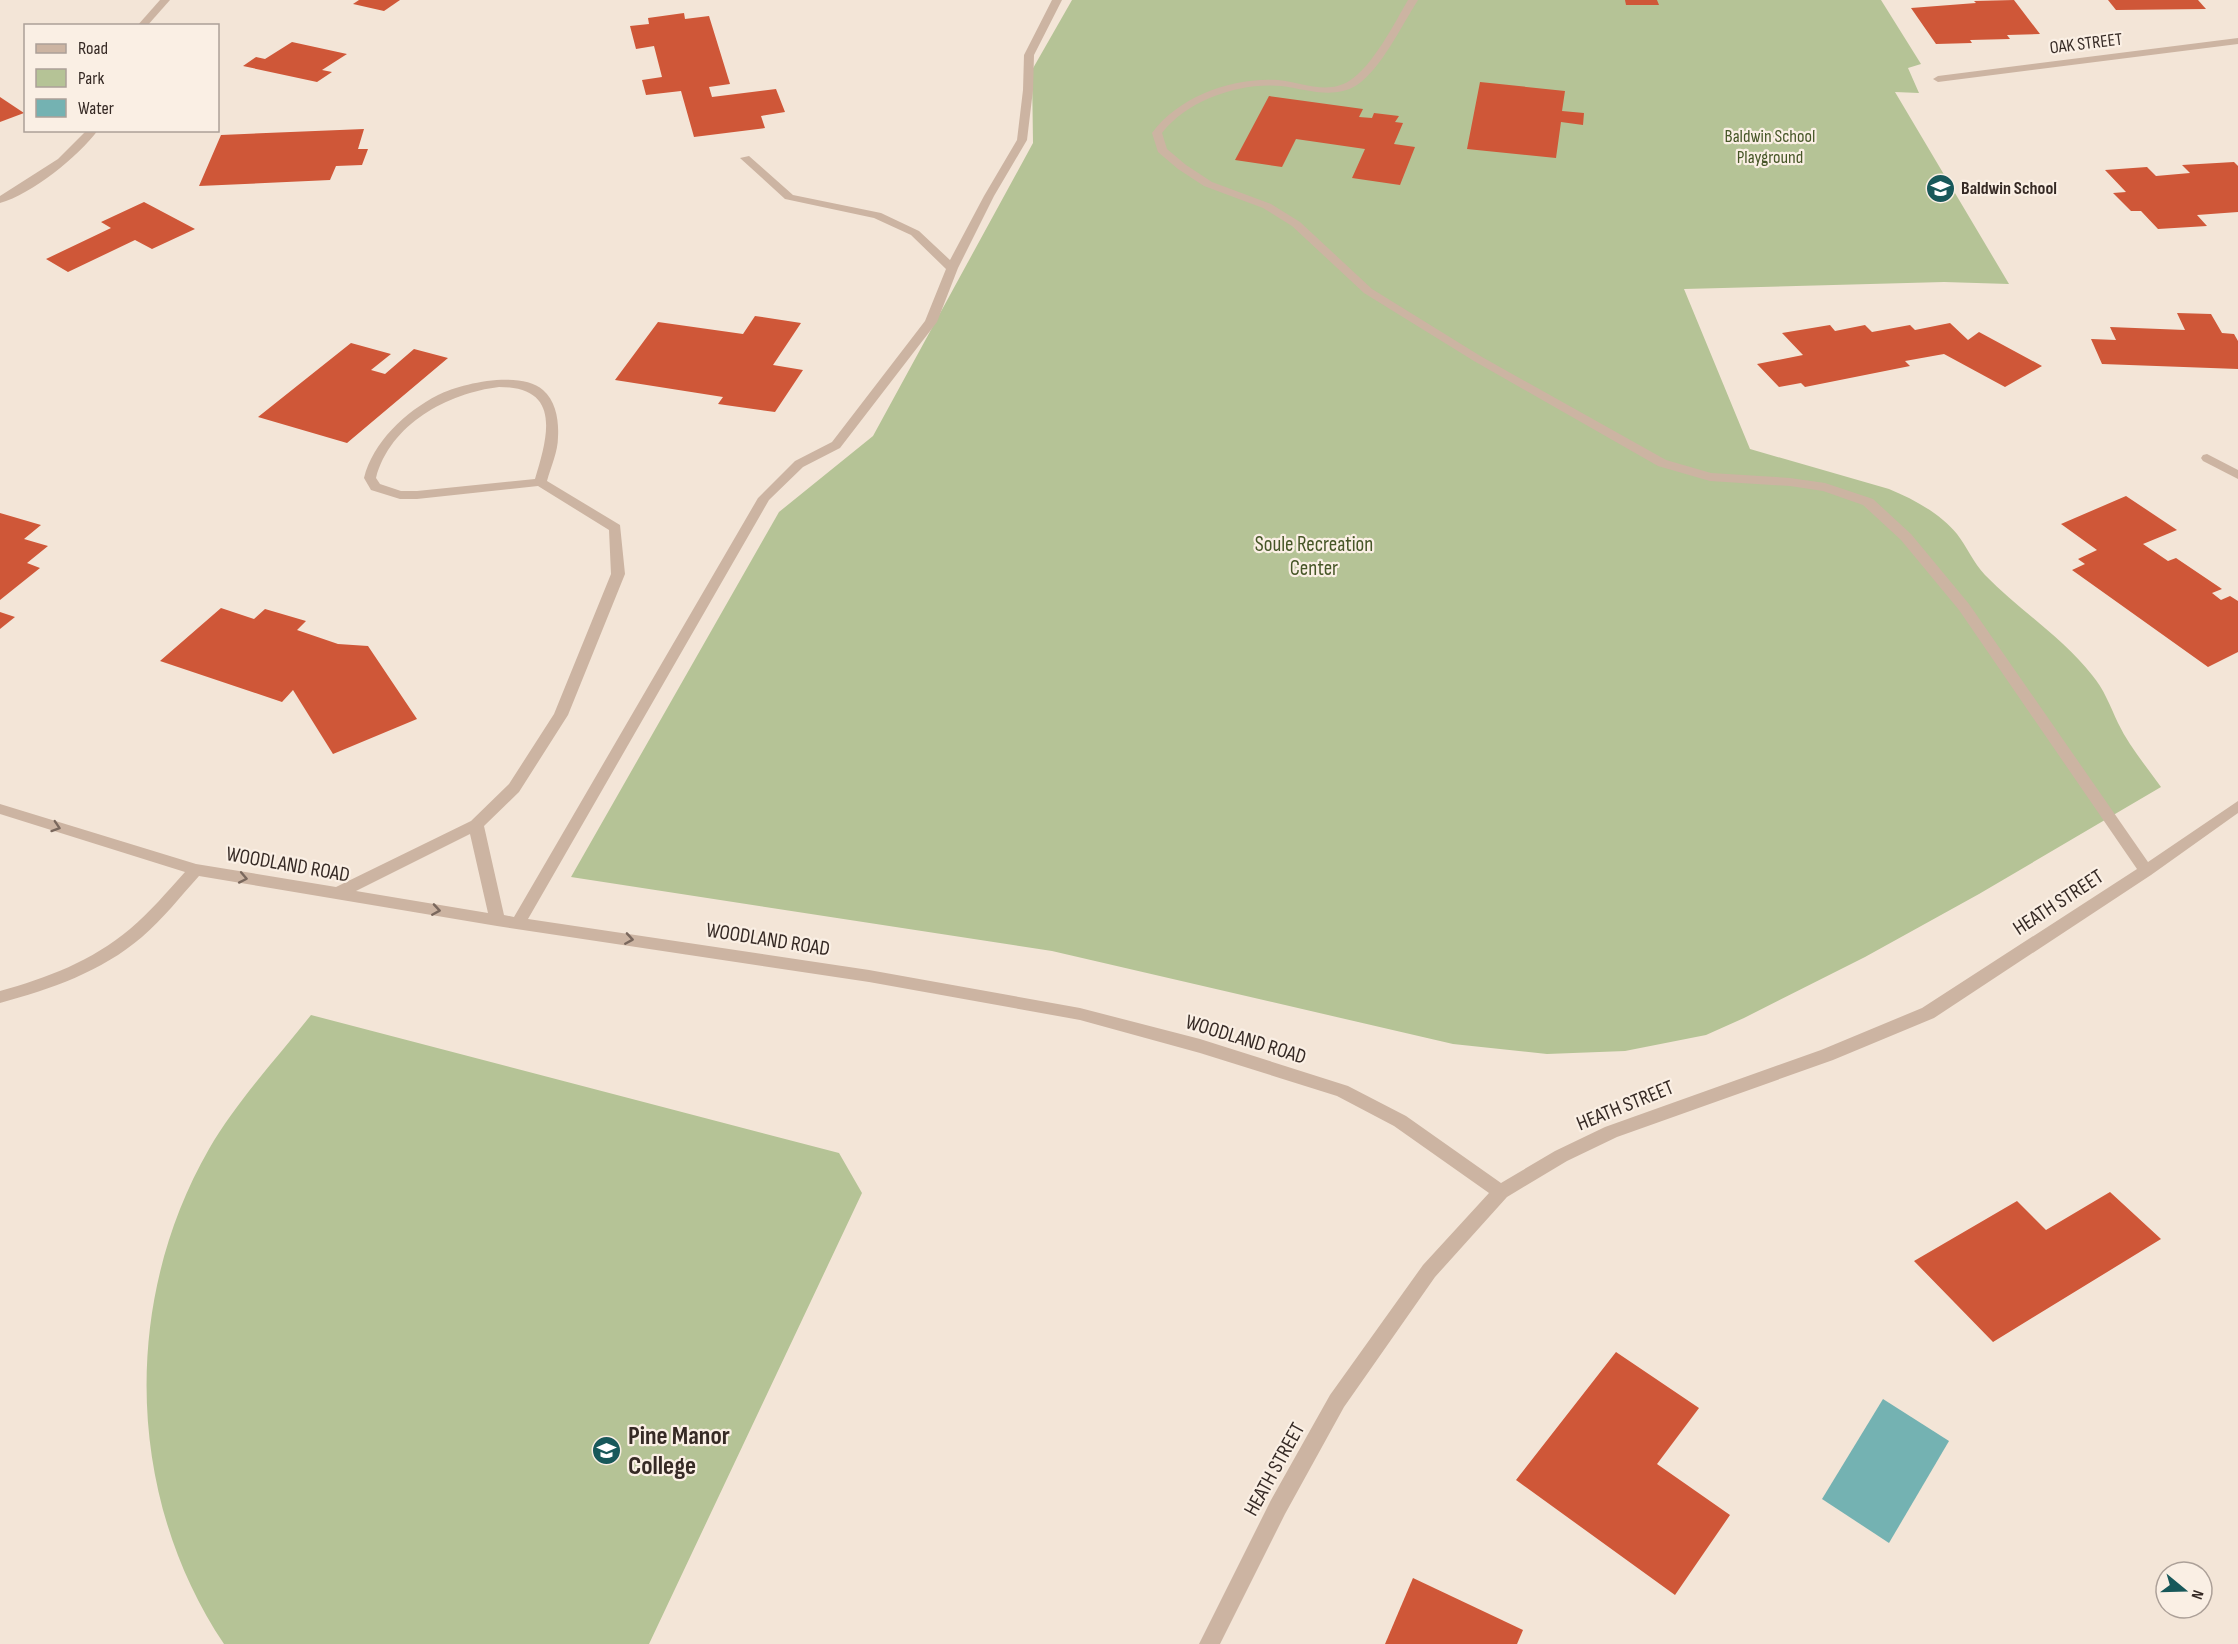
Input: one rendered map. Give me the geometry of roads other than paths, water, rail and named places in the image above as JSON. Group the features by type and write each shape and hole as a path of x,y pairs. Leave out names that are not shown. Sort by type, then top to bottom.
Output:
{"street":[{"path":"143,24 165,0"},
{"path":"518,923 764,498 799,464 836,445 931,322 952,268 989,196 1022,140 1028,90 1029,55 1057,0"},
{"path":"1413,0 1356,81 1330,90 1277,83 1261,84 1244,86 1206,97 1176,112 1161,126 1157,133 1161,150 1208,184 1267,206 1296,224 1368,291 1478,359 1662,463 1710,477 1790,482 1826,487 1868,502 1906,537 1964,607 2146,871"},
{"name":"OAK STREET","path":"1938,79 2238,40"},
{"path":"0,200 52,170 72,154 91,132"},
{"path":"745,158 789,197 877,215 915,233 952,268"},
{"path":"336,894 476,825 514,788 561,715 618,574 615,528 540,482 400,495 375,487 370,478 377,456 416,415 445,397 477,385 505,383 526,386 538,391 546,401 553,434 540,482"},
{"path":"2207,458 2238,475"},
{"name":"HEATH STREET","path":"1209,1644 1278,1507 1337,1401 1429,1271 1501,1192 1561,1156 1611,1132 1827,1055 1928,1013 2146,871 2238,806"},
{"name":"WOODLAND ROAD","path":"0,809 196,870 497,920 858,974 1080,1014 1200,1046 1342,1091 1400,1121 1501,1192"},
{"path":"476,825 497,920"},
{"path":"0,997 48,983 112,951 148,922 196,870"}],"water":[{"path":"1883,1399 1949,1441 1889,1543 1822,1499"}],"place":[{"name":"Baldwin School","path":"1940,188"},
{"name":"Pine Manor College","path":"607,1450"}],"park label":[{"name":"Baldwin School Playground","path":"1770,146"},
{"name":"Soule Recreation Center","path":"1314,556"}]}
